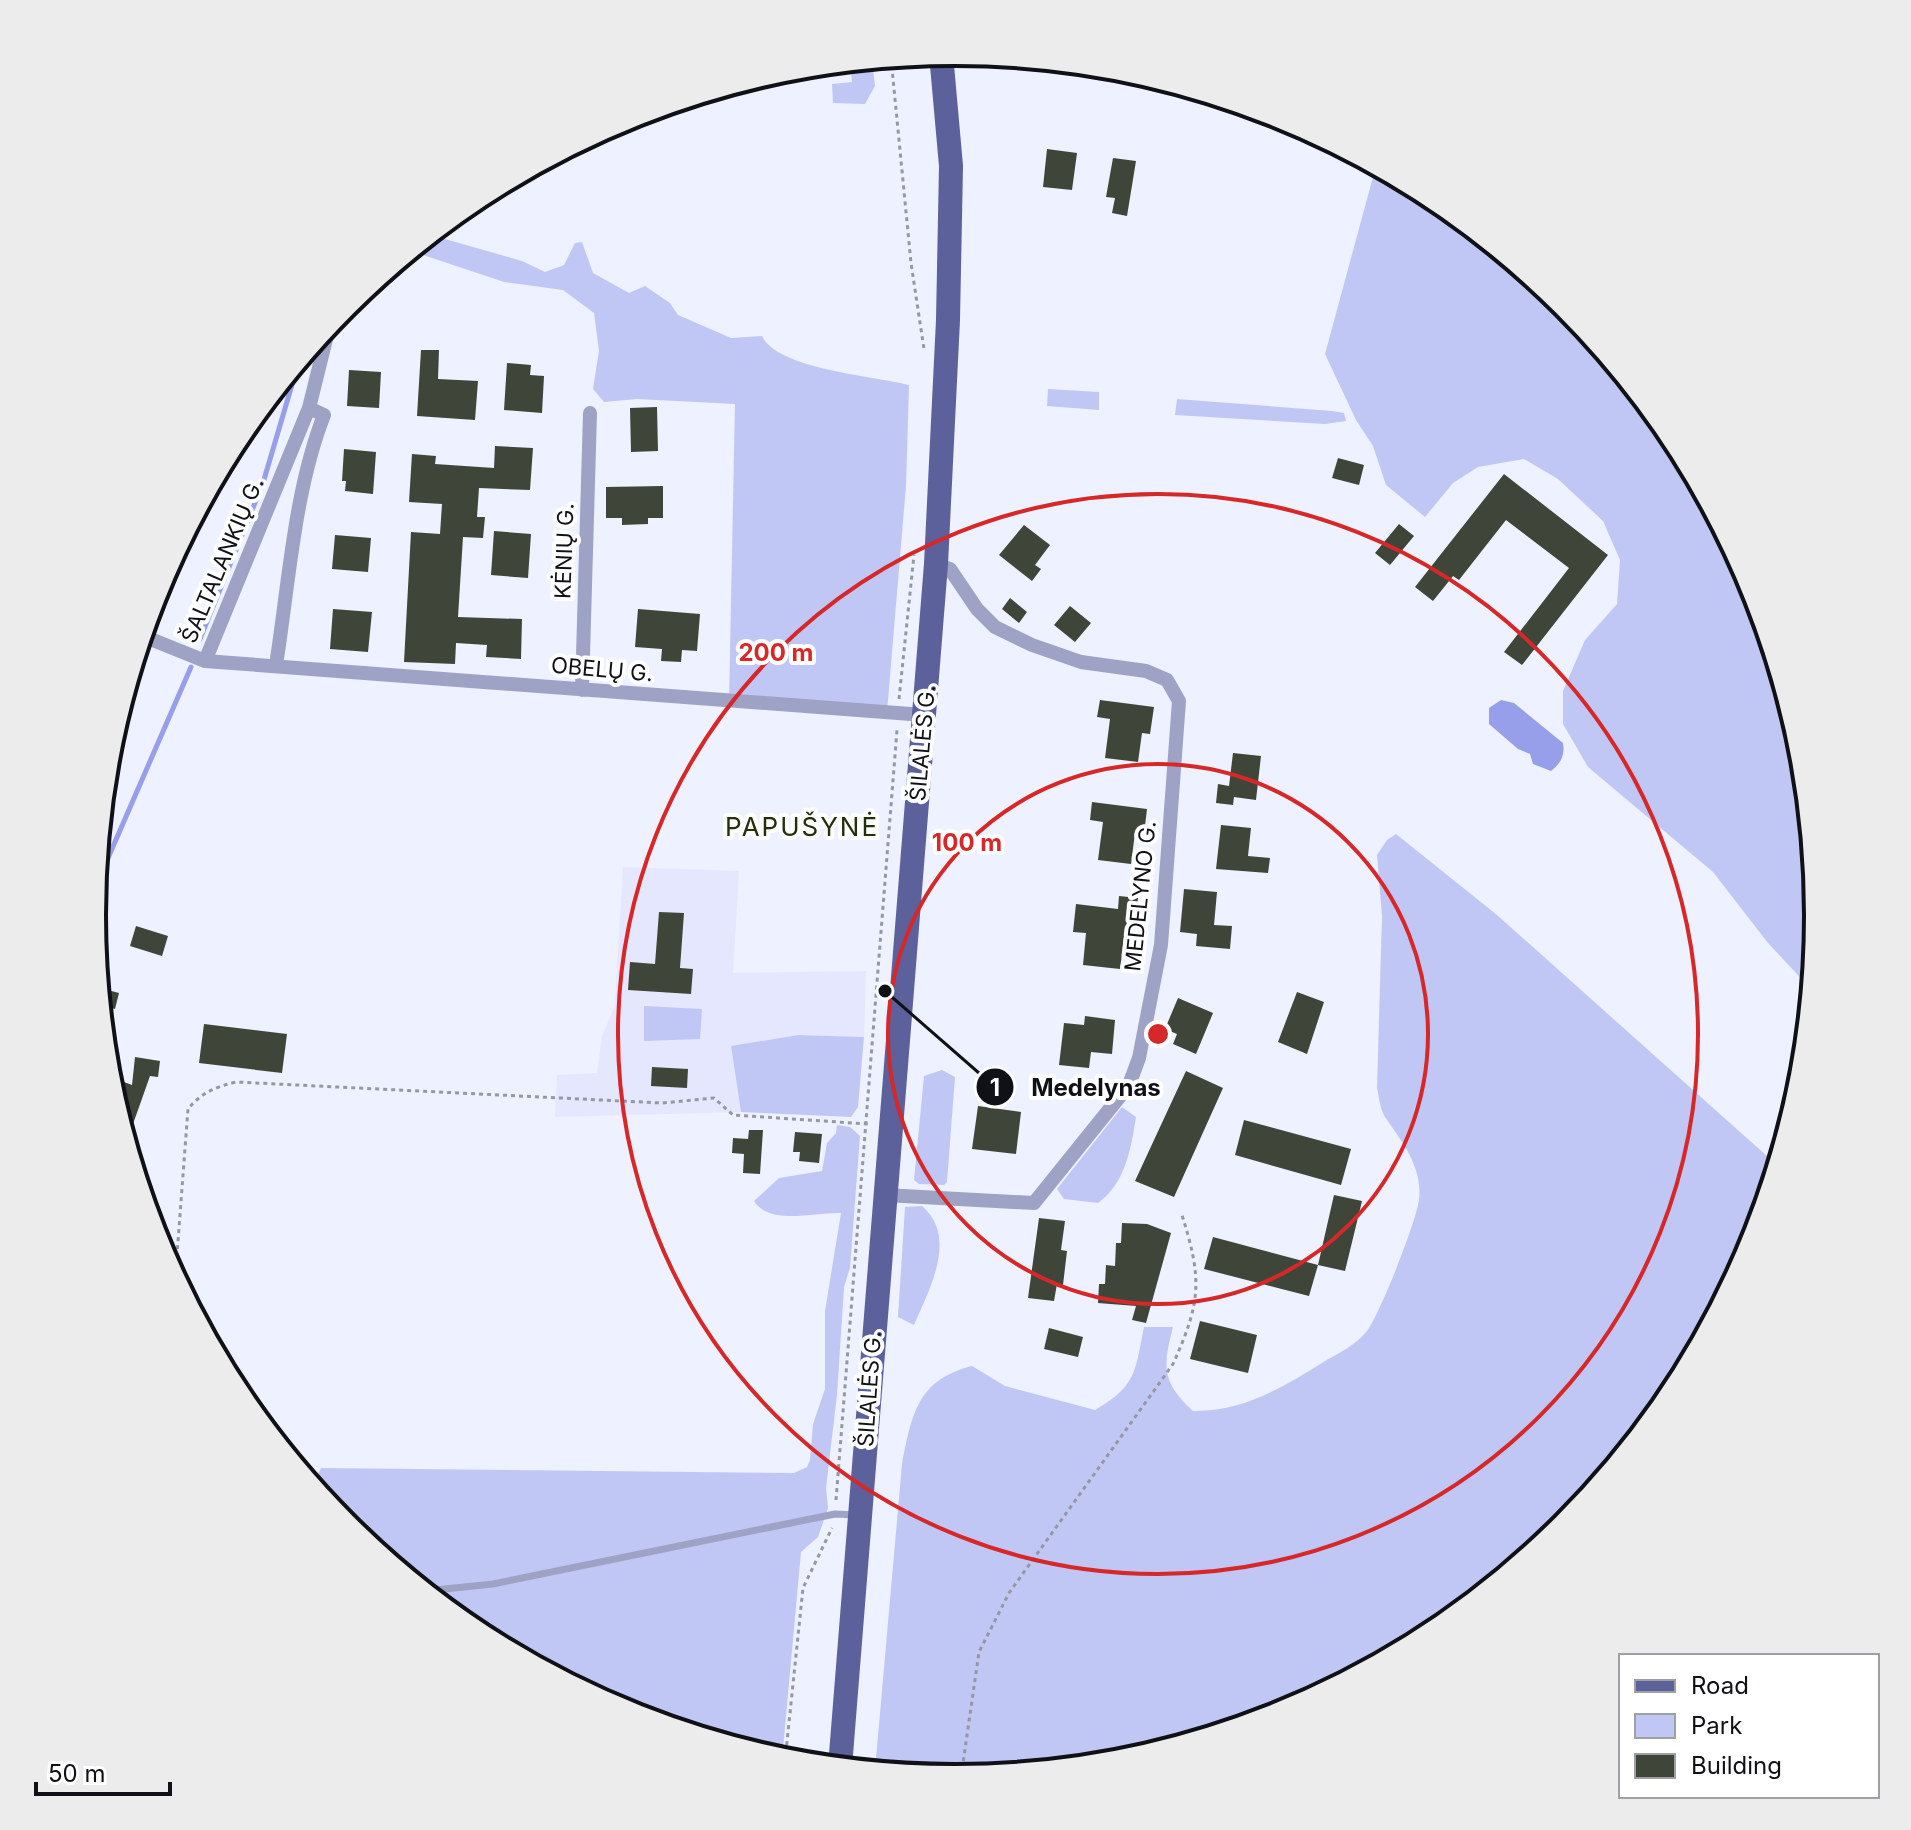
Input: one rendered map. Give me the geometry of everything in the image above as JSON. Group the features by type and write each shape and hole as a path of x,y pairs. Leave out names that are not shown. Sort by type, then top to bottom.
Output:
{"main road":[{"name":"ŠILALĖS G.","path":"841,1756 936,564 948,320 951,166 942,66"}],"street":[{"name":"ŠALTALANKIŲ G.","path":"153,640 205,661 309,408 324,348"},
{"path":"276,665 303,499 315,439 324,415 309,408"},
{"name":"KĖNIŲ G.","path":"582,690 590,413"},
{"name":"MEDELYNO G.","path":"885,1195 1034,1203 1129,1085 1139,1058 1161,945 1179,701 1167,680 1146,671 1081,662 1032,645 995,627 977,609 950,569 936,564"},
{"name":"OBELŲ G.","path":"205,661 924,715"}],"lane":[{"path":"440,1589 493,1584 835,1514 860,1515"}],"path":[{"path":"892,69 911,263 926,360"},
{"path":"786,1747 803,1588 828,1540 835,1514 898,713 915,544"},
{"path":"177,1254 188,1109 199,1096 236,1082 647,1103 714,1098 733,1115 891,1124"},
{"path":"963,1764 979,1652 1009,1593 1173,1364 1188,1330 1198,1298 1197,1279 1181,1212"}],"shaded area":[{"path":"623,867 739,871 733,973 866,971 864,1037 798,1035 731,1046 741,1112 555,1117 557,1075 597,1073 602,1036 615,1006"}],"green space":[{"path":"873,70 875,86 865,104 833,103 832,84 852,82 851,72"},
{"path":"1373,176 1427,209 1515,277 1594,355 1629,398 1691,491 1717,539 1740,590 1776,695 1788,749 1803,859 1802,979 1768,943 1713,872 1588,767 1563,724 1563,691 1585,640 1617,604 1620,560 1603,521 1558,479 1524,459 1478,467 1453,483 1425,517 1386,485 1373,446 1356,420 1325,354"},
{"path":"443,238 522,261 545,272 564,265 575,243 582,242 593,273 629,293 645,286 670,303 678,315 731,338 762,336 771,347 806,364 909,385 906,486 887,712 729,702 735,404 637,399 604,402 593,389 599,351 594,313 563,290 504,282 422,255"},
{"path":"1048,389 1099,392 1099,410 1047,406"},
{"path":"1177,399 1332,411 1344,413 1346,421 1325,424 1175,415"},
{"path":"1396,834 1497,915 1769,1158 1740,1240 1691,1340 1629,1432 1556,1515 1472,1589 1380,1650 1331,1676 1228,1719 1121,1748 1011,1762 956,1764 876,1760 902,1464 914,1415 928,1390 939,1380 972,1366 1005,1386 1095,1410 1127,1385 1136,1366 1144,1327 1173,1327 1166,1363 1170,1382 1193,1411 1211,1410 1245,1403 1292,1381 1352,1345 1373,1321 1405,1247 1419,1200 1414,1166 1383,1114 1377,1088 1382,916 1377,855 1387,840"},
{"path":"644,1006 702,1009 700,1039 644,1041"},
{"path":"798,1035 864,1037 858,1107 851,1117 741,1112 731,1046"},
{"path":"942,1070 955,1077 947,1182 944,1185 919,1184 914,1180 924,1076"},
{"path":"1122,1107 1136,1117 1129,1153 1115,1186 1098,1203 1064,1199 1057,1189"},
{"path":"837,1125 850,1127 860,1136 850,1268 844,1287 837,1395 826,1488 828,1508 818,1537 801,1552 783,1746 683,1719 580,1676 531,1650 439,1589 355,1515 317,1475 321,1468 794,1473 807,1467 813,1424 825,1389 825,1311 841,1213 782,1216 761,1209 754,1201 779,1178 822,1171 827,1143 836,1133"},
{"path":"922,1206 933,1218 940,1248 933,1279 914,1325 898,1317 905,1207"}],"water":[{"path":"1501,700 1514,703 1563,743 1562,759 1551,771 1533,764 1530,754 1518,749 1489,724 1489,708"}],"building":[{"path":"1047,149 1077,153 1072,190 1043,187"},
{"path":"1113,158 1136,161 1127,216 1112,213 1115,198 1106,197"},
{"path":"421,350 439,350 438,379 478,381 475,420 417,416"},
{"path":"507,363 531,365 530,375 544,376 542,413 504,410"},
{"path":"349,370 381,372 379,408 347,406"},
{"path":"657,407 658,451 631,452 630,408"},
{"path":"495,446 533,448 530,490 479,488 477,517 485,517 483,538 463,537 458,617 522,619 521,659 486,657 487,645 456,643 455,664 404,662 411,532 440,534 442,504 409,502 412,454 436,456 435,464 494,468"},
{"path":"344,449 376,452 373,494 345,491 346,481 342,481"},
{"path":"1338,458 1364,465 1359,485 1332,478"},
{"path":"1504,474 1608,555 1522,665 1504,652 1569,568 1506,520 1459,580 1453,576 1433,601 1415,587"},
{"path":"663,486 663,518 648,518 648,524 622,525 622,518 606,518 606,487"},
{"path":"1399,524 1414,536 1390,565 1375,553"},
{"path":"1024,525 1050,545 1035,565 1041,569 1032,581 999,555"},
{"path":"494,531 531,534 528,578 491,575"},
{"path":"335,535 371,538 368,572 332,569"},
{"path":"1010,598 1027,612 1019,623 1002,609"},
{"path":"1070,606 1091,623 1075,642 1054,625"},
{"path":"333,609 372,612 368,652 330,649"},
{"path":"638,609 700,614 697,651 682,650 681,662 661,661 662,649 635,647"},
{"path":"1100,700 1154,707 1150,734 1142,733 1138,762 1105,758 1110,719 1097,717"},
{"path":"1233,753 1261,756 1256,800 1234,797 1233,805 1216,803 1218,784 1229,786"},
{"path":"1092,802 1147,809 1144,834 1135,833 1131,864 1098,860 1103,822 1090,820"},
{"path":"1221,825 1251,828 1248,856 1270,858 1268,873 1216,869"},
{"path":"1184,889 1217,892 1214,925 1232,926 1230,949 1196,946 1197,934 1180,932"},
{"path":"1119,896 1138,898 1134,938 1124,937 1120,969 1083,965 1086,933 1073,932 1076,904 1118,909"},
{"path":"659,912 684,913 680,968 693,969 691,994 628,990 630,962 655,964"},
{"path":"136,926 168,936 162,956 130,946"},
{"path":"110,991 119,993 115,1009 112,1008"},
{"path":"1297,992 1324,1002 1307,1054 1278,1042"},
{"path":"1178,998 1213,1013 1196,1054 1173,1044 1177,1034 1165,1029"},
{"path":"1085,1016 1115,1020 1112,1054 1091,1052 1089,1068 1059,1065 1064,1023 1084,1025"},
{"path":"204,1024 287,1034 282,1073 199,1063"},
{"path":"135,1057 160,1061 158,1077 150,1076 133,1124 123,1082 132,1085"},
{"path":"652,1067 688,1069 687,1088 651,1086"},
{"path":"1186,1071 1223,1088 1174,1197 1135,1181"},
{"path":"978,1106 1021,1112 1016,1154 972,1149"},
{"path":"1244,1120 1351,1149 1341,1185 1235,1155"},
{"path":"749,1130 763,1130 760,1174 743,1173 744,1154 732,1153 733,1138 748,1139"},
{"path":"795,1132 822,1134 819,1163 799,1161 800,1152 793,1152"},
{"path":"1334,1195 1362,1201 1345,1271 1318,1265"},
{"path":"1039,1218 1065,1221 1061,1250 1067,1251 1063,1285 1057,1284 1054,1301 1028,1298"},
{"path":"1122,1223 1147,1224 1171,1233 1146,1323 1132,1320 1136,1306 1098,1303 1099,1284 1105,1284 1106,1265 1115,1266 1116,1243 1121,1243"},
{"path":"1213,1237 1318,1265 1309,1296 1204,1269"},
{"path":"1200,1321 1257,1335 1248,1373 1190,1359"},
{"path":"1049,1328 1083,1337 1078,1357 1044,1349"}],"waterway":[{"path":"200,639 263,483 292,386"},
{"path":"108,858 191,667"}],"place":[{"name":"Medelynas","path":"885,991"}],"district":[{"name":"PAPUŠYNĖ","path":"802,827"}]}
